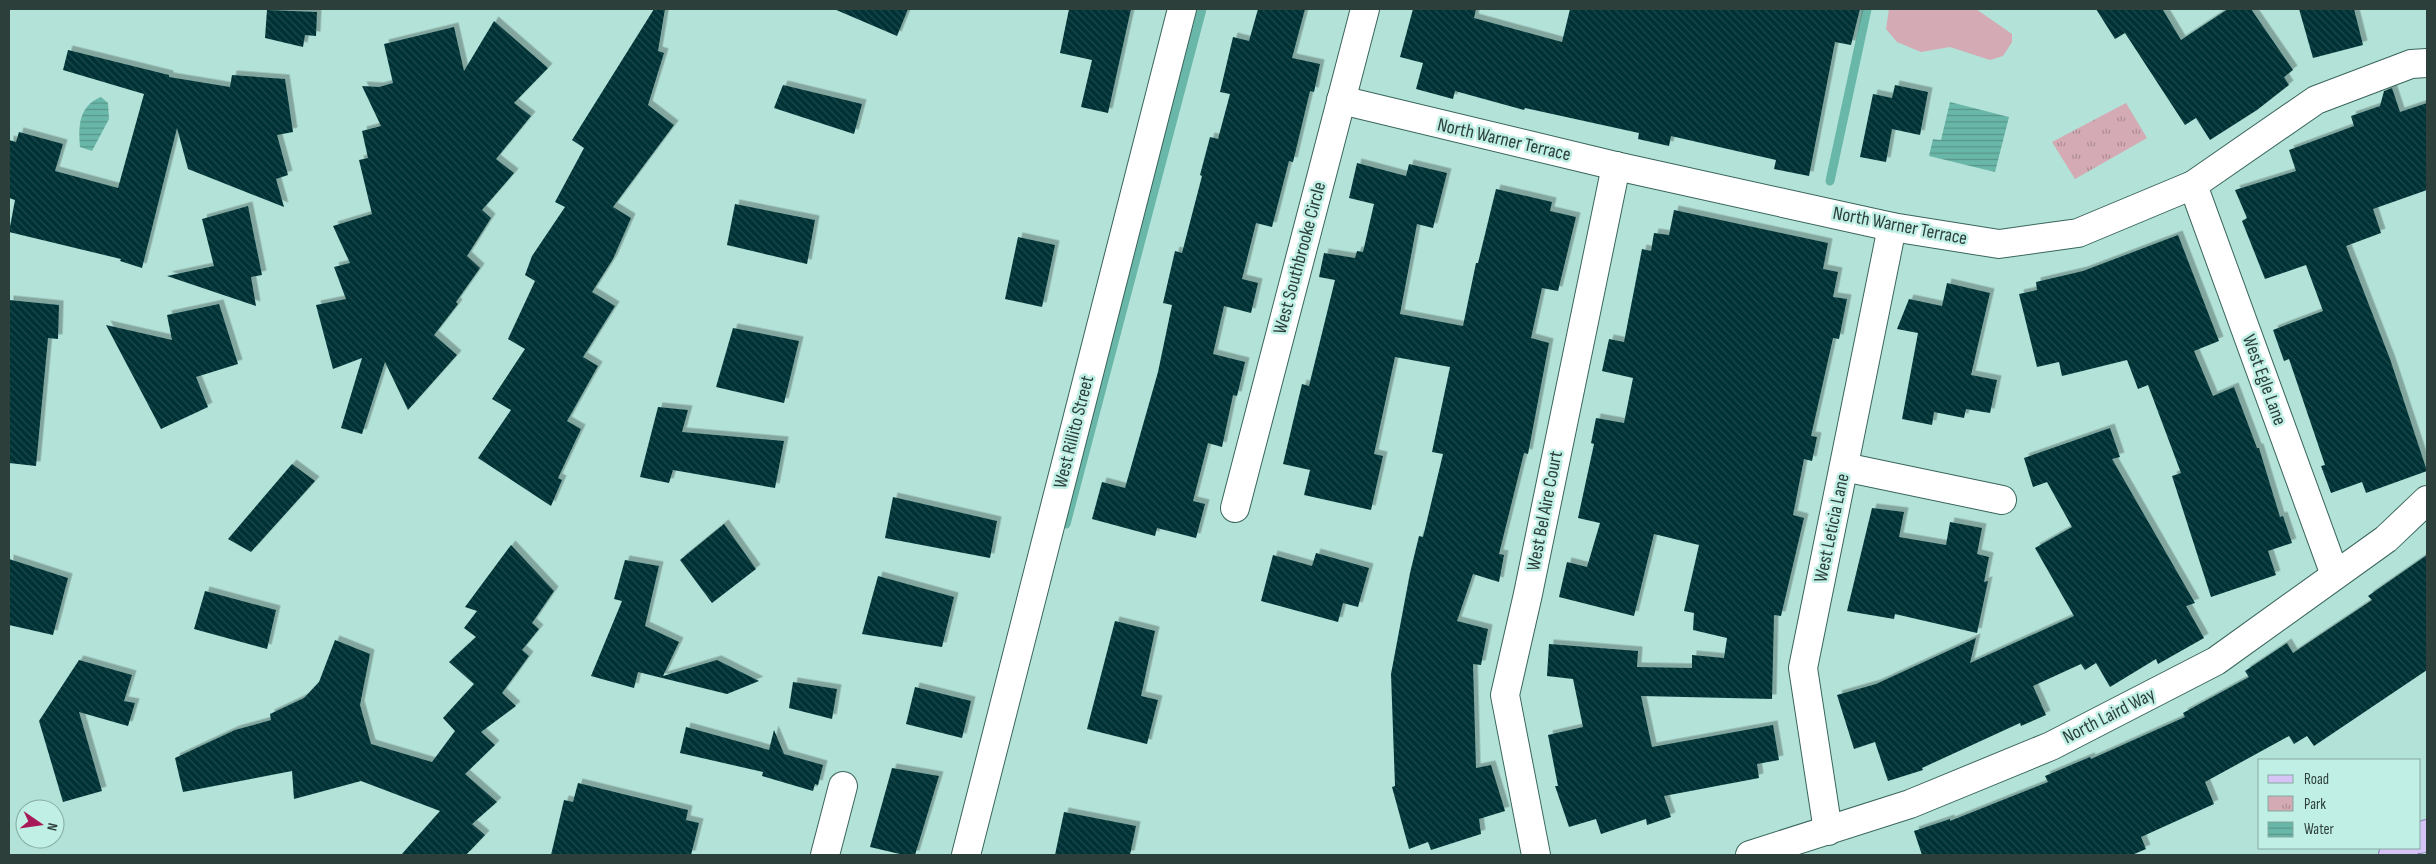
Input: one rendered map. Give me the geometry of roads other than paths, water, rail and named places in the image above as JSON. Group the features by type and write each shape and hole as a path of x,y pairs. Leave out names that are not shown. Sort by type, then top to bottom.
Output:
{"street":[{"name":"West Rillito Street","path":"966,855 1182,9"},
{"name":"West Southbrooke Circle","path":"1235,508 1365,9"},
{"name":"North Warner Terrace","path":"1341,100 1616,166 1892,227 1999,244 2078,233 2193,186 2316,100 2411,64 2427,63"},
{"name":"West Bel Aire Court","path":"1536,855 1505,695 1528,594 1616,166"},
{"name":"West Egle Lane","path":"2193,186 2335,575"},
{"name":"West Leticia Lane","path":"1828,831 1803,668 1892,227"},
{"path":"1844,467 2002,500"},
{"name":"North Laird Way","path":"1750,855 1910,804 2060,741 2216,661 2386,539 2427,500"},
{"path":"824,855 843,786"}],"water":[{"path":"101,97 108,103 109,119 92,151 80,147 80,124 84,111"},
{"path":"1950,102 2009,117 1995,172 1929,156 1933,139 1941,140"}],"waterway":[{"path":"1066,524 1202,9"},
{"path":"1830,181 1867,9"}]}
